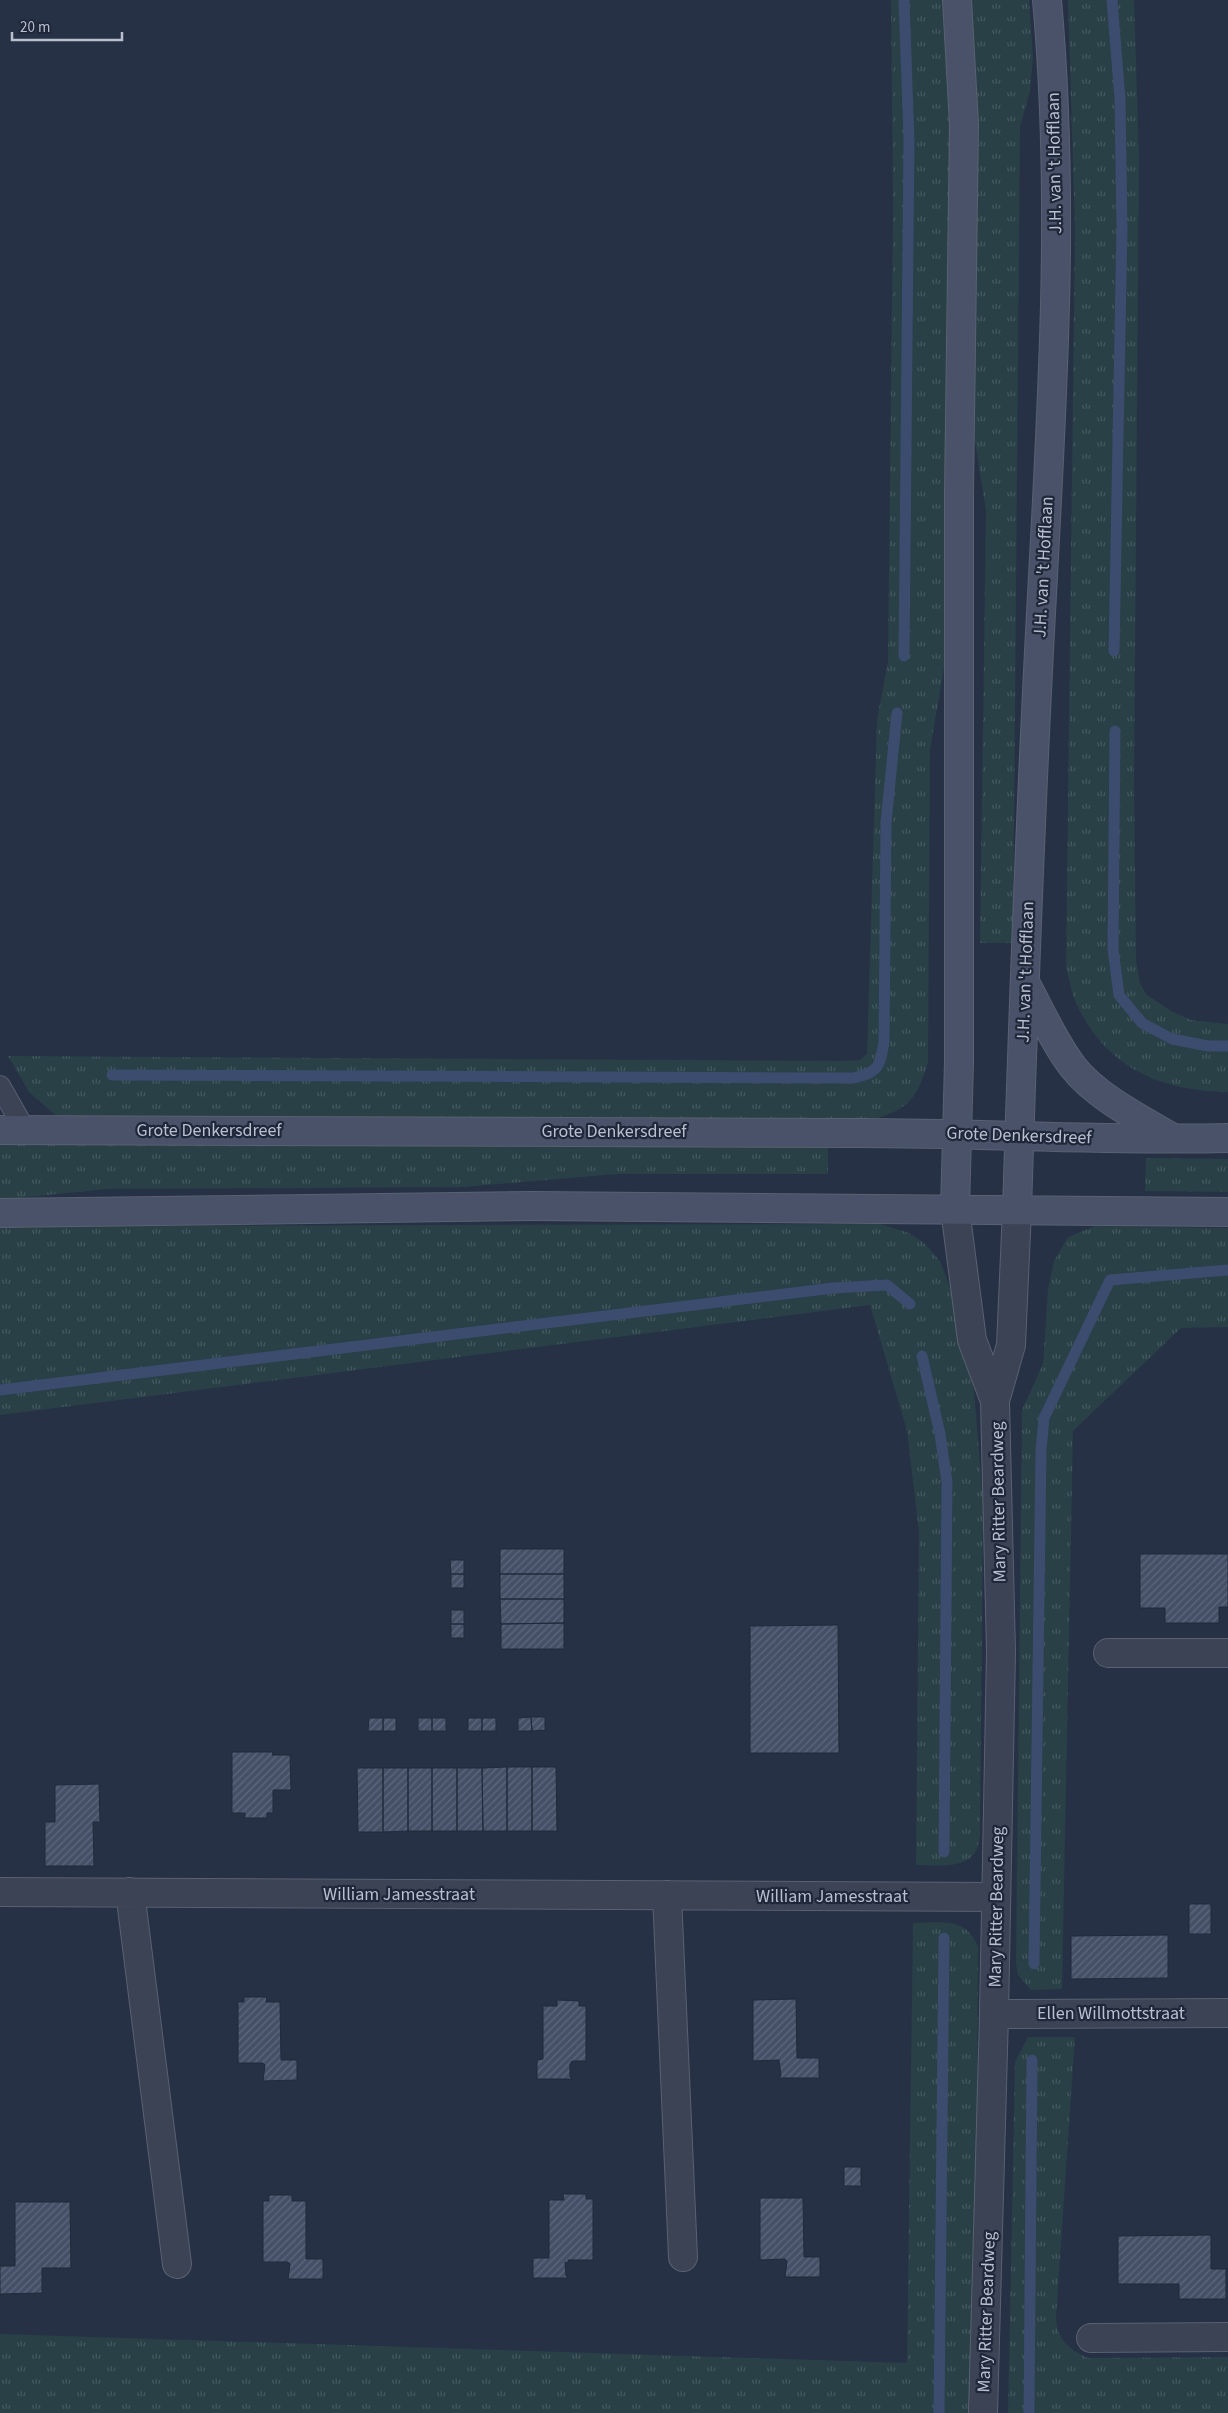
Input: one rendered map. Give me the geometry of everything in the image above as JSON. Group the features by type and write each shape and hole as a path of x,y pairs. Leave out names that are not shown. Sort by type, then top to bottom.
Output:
{"street":[{"path":"955,1209 964,124 958,0"},
{"name":"J.H. van 't Hofflaan","path":"1017,1210 1033,762 1056,334 1056,171 1047,0"},
{"path":"1025,981 1050,1032 1074,1069 1113,1103 1174,1139"},
{"name":"Grote Denkersdreef","path":"12,1130 957,1133 1174,1139 1228,1138"},
{"path":"0,1214 532,1206 1228,1212"},
{"name":"Mary Ritter Beardweg","path":"955,1209 972,1340 995,1401"},
{"name":"Mary Ritter Beardweg","path":"983,2413 994,2014 1001,1652 995,1401 1011,1345 1017,1210"},
{"path":"1108,1652 1228,1653"},
{"name":"William Jamesstraat","path":"0,1892 996,1897"},
{"path":"130,1892 177,2264"},
{"path":"667,1895 683,2256"},
{"name":"Ellen Willmottstraat","path":"994,2014 1228,2013"},
{"path":"1091,2338 1228,2338"}],"lane":[{"path":"0,1086 12,1130"}],"green space":[{"path":"891,0 948,0 951,55 946,656 930,750 928,1062 920,1085 910,1101 895,1112 872,1120 60,1119 29,1092 8,1056 840,1061 860,1060 867,1054 877,720 888,661 893,208"},
{"path":"968,0 1029,0 1033,57 1030,91 1020,127 1013,943 980,943 986,512 972,422"},
{"path":"1068,0 1134,0 1139,157 1134,782 1136,961 1140,983 1146,994 1171,1011 1191,1020 1228,1024 1228,1092 1203,1091 1158,1081 1119,1059 1103,1044 1088,1025 1074,999 1066,966 1075,230"},
{"path":"0,1141 828,1141 828,1174 617,1174 463,1187 106,1189 0,1200"},
{"path":"1146,1158 1228,1159 1228,1192 1145,1191"},
{"path":"880,1224 909,1233 924,1243 940,1261 955,1301 974,1390 983,1503 980,1836 976,1851 971,1857 957,1864 940,1866 916,1865 919,1532 907,1431 870,1305 0,1415 0,1226"},
{"path":"1095,1226 1228,1228 1228,1327 1181,1328 1073,1431 1062,1989 1031,1990 1018,1975 1016,1964 1022,1410 1043,1364 1048,1289 1054,1261 1068,1237"},
{"path":"943,1922 960,1926 973,1937 978,1947 975,2413 0,2413 0,2334 907,2363 913,1923"},
{"path":"1028,2037 1075,2037 1056,2317 1061,2337 1069,2347 1088,2358 1228,2357 1228,2413 1008,2413 1015,2062"}],"building":[{"path":"500,1549 564,1549 564,1574 500,1574"},
{"path":"1140,1554 1228,1554 1228,1607 1219,1607 1219,1623 1165,1623 1165,1608 1140,1608"},
{"path":"450,1560 464,1560 464,1574 451,1574"},
{"path":"451,1574 464,1574 464,1588 451,1588"},
{"path":"500,1574 564,1574 564,1599 500,1599"},
{"path":"500,1599 564,1599 564,1623 501,1624"},
{"path":"451,1610 464,1610 464,1624 451,1624"},
{"path":"564,1623 564,1649 501,1649 501,1624"},
{"path":"451,1624 464,1624 464,1638 451,1638"},
{"path":"838,1625 839,1753 750,1753 750,1626"},
{"path":"531,1717 532,1731 518,1731 518,1718"},
{"path":"531,1717 545,1717 545,1730 532,1731"},
{"path":"369,1718 383,1718 383,1731 368,1731"},
{"path":"383,1718 396,1718 396,1731 383,1731"},
{"path":"418,1718 432,1718 432,1731 418,1731"},
{"path":"432,1718 446,1718 446,1731 432,1731"},
{"path":"468,1718 482,1718 482,1731 468,1731"},
{"path":"482,1718 496,1718 496,1731 482,1731"},
{"path":"232,1752 273,1752 272,1755 290,1755 291,1790 273,1790 273,1813 267,1813 267,1818 245,1818 245,1813 232,1813"},
{"path":"507,1767 532,1767 532,1831 507,1831"},
{"path":"507,1767 507,1831 483,1831 482,1768"},
{"path":"532,1767 556,1767 557,1831 532,1831"},
{"path":"357,1768 383,1768 383,1832 358,1832"},
{"path":"383,1768 408,1768 408,1831 383,1832"},
{"path":"408,1768 432,1768 432,1831 408,1831"},
{"path":"432,1768 457,1768 457,1831 432,1831"},
{"path":"457,1768 482,1768 483,1831 457,1831"},
{"path":"99,1784 100,1822 93,1822 94,1866 45,1866 45,1822 55,1822 55,1785"},
{"path":"1189,1904 1211,1904 1211,1934 1189,1934"},
{"path":"1168,1935 1168,1978 1071,1979 1071,1936"},
{"path":"244,1997 267,1997 266,2002 280,2002 281,2060 297,2060 297,2080 263,2081 265,2065 263,2063 238,2063 238,2002 244,2002"},
{"path":"796,1999 797,2058 819,2058 819,2078 778,2078 781,2076 779,2060 753,2061 753,2000"},
{"path":"557,2000 579,2001 579,2006 586,2006 586,2061 572,2061 570,2064 570,2077 572,2079 537,2079 537,2060 543,2059 543,2006 557,2006"},
{"path":"844,2167 861,2167 861,2186 844,2186"},
{"path":"563,2194 586,2194 586,2199 593,2199 593,2260 568,2260 568,2263 565,2262 566,2276 568,2278 533,2278 533,2258 549,2258 549,2200 564,2200"},
{"path":"269,2195 292,2195 292,2201 306,2201 306,2259 323,2259 323,2279 288,2279 290,2264 288,2262 263,2262 263,2201 269,2201"},
{"path":"760,2198 803,2198 804,2257 820,2257 820,2277 785,2277 787,2261 785,2259 760,2260"},
{"path":"15,2202 70,2202 71,2268 42,2268 42,2293 0,2294 0,2266 15,2266"},
{"path":"1211,2235 1211,2269 1226,2269 1226,2299 1179,2299 1179,2284 1118,2284 1118,2236"}],"waterway":[{"path":"904,0 909,140 904,656"},
{"path":"1112,0 1120,99 1122,227 1114,651"},
{"path":"112,1075 853,1078 873,1071 879,1063 884,1042 886,822 897,713"},
{"path":"1115,731 1113,949 1119,995 1142,1023 1172,1039 1208,1046 1228,1046"},
{"path":"1034,1964 1041,1450 1044,1418 1110,1280 1228,1270"},
{"path":"0,1390 833,1288 887,1285 910,1304"},
{"path":"922,1356 940,1434 947,1482 944,1852"},
{"path":"939,2413 944,1938"},
{"path":"1029,2413 1032,2060"}]}
